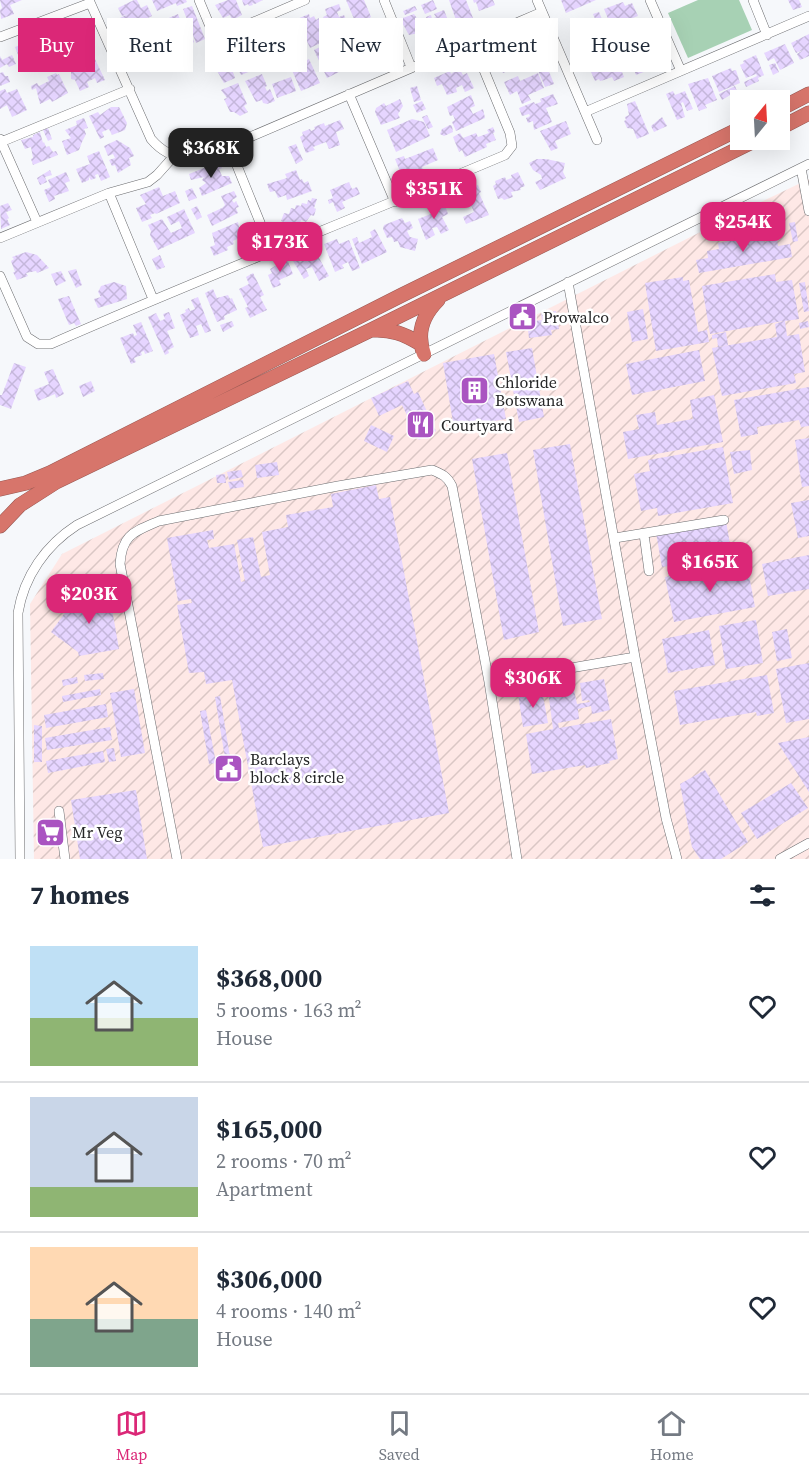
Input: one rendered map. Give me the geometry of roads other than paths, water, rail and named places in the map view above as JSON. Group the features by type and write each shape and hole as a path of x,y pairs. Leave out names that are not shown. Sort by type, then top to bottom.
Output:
{"highway":[{"path":"790,104 809,94"},
{"path":"790,123 809,113"},
{"path":"0,489 26,483 50,473 402,295 730,133"},
{"path":"0,526 20,505 56,482 458,288 736,150"},
{"path":"421,348 422,324 430,309 458,288"},
{"path":"371,330 391,330 408,336 421,348"}],"street":[{"path":"199,0 209,24 220,30 235,30 305,0"},
{"path":"384,0 411,67"},
{"path":"537,0 597,140"},
{"path":"650,0 681,72"},
{"path":"753,0 767,35"},
{"path":"0,37 89,1 151,139 160,149 174,156 187,158 229,146 415,65"},
{"path":"528,18 542,12"},
{"path":"585,112 809,16"},
{"path":"0,276 27,337 38,344 51,344 153,299 395,202 505,155 512,146 510,133 485,72"},
{"path":"37,222 1,140 130,89"},
{"path":"349,94 395,202"},
{"path":"229,146 272,252"},
{"path":"0,238 109,193 148,182 174,156"},
{"path":"20,859 18,613 25,584 54,541 77,525 421,348 568,282 805,166 809,211"},
{"path":"109,193 153,299"},
{"path":"568,282 666,818 677,859"},
{"path":"177,859 120,564 121,550 126,540 135,532 159,521 338,486 432,471 447,477 452,486 489,682 517,859"},
{"path":"615,538 724,520"},
{"path":"644,534 649,571"},
{"path":"489,682 636,657"},
{"path":"59,811 63,859"},
{"path":"780,859 809,843"}],"place":[{"name":"Prowalco","path":"522,317"},
{"name":"Chloride Botswana","path":"474,391"},
{"name":"Courtyard","path":"420,425"},
{"name":"Barclays block 8 circle","path":"229,768"},
{"name":"Mr Veg","path":"51,832"}]}
